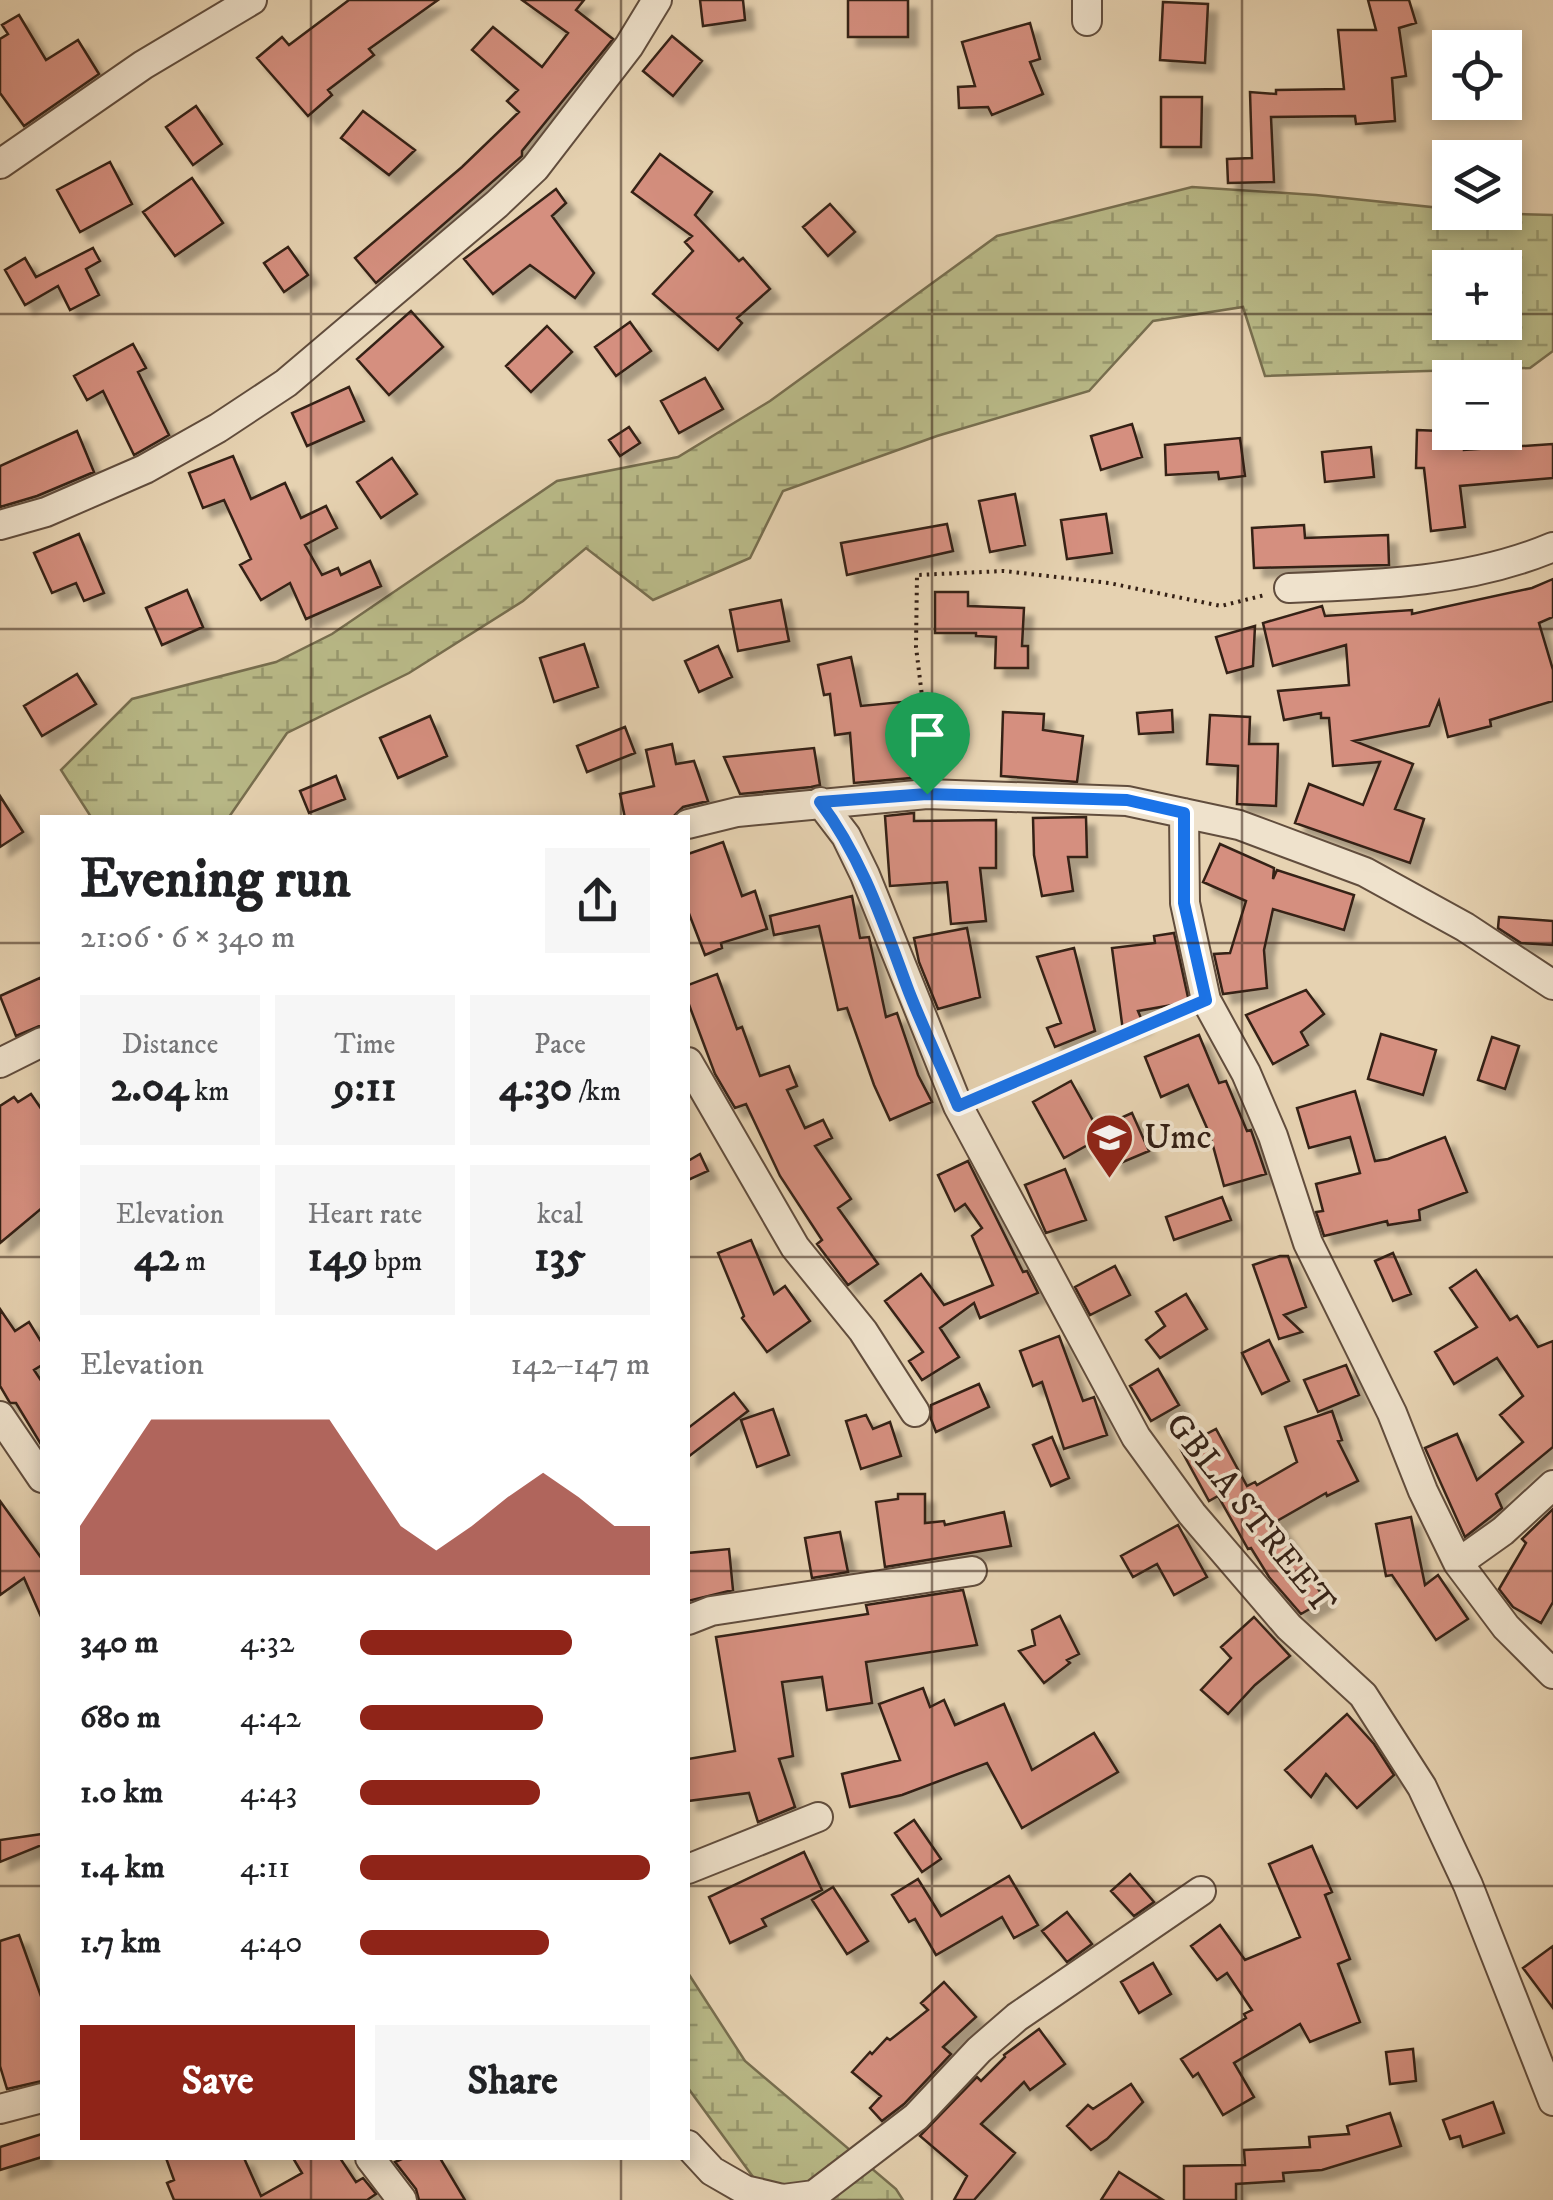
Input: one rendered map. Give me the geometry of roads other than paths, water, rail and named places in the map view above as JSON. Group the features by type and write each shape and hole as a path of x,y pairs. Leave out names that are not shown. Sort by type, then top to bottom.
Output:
{"street":[{"path":"0,164 144,65 252,0"},
{"path":"0,526 46,512 145,469 218,428 286,383 535,168 629,46 657,0"},
{"path":"1289,588 1378,586 1441,577 1525,559 1553,547"},
{"path":"690,824 737,812 927,794 1127,800 1239,825 1365,872 1465,927 1553,985"},
{"name":"GBLA STREET","path":"820,802 846,836 864,875 958,1106 1136,1438 1192,1514 1289,1626 1363,1695 1422,1787 1468,1885 1553,2101"},
{"path":"1184,813 1184,903 1206,1000 1246,1073 1274,1136 1308,1243 1392,1413 1423,1491 1458,1563 1506,1628 1553,1674"},
{"path":"0,1063 40,1043"},
{"path":"690,1065 795,1247 864,1331 915,1412"},
{"path":"0,1416 40,1475"},
{"path":"1458,1563 1502,1531 1553,1485"},
{"path":"690,1619 711,1611 972,1571"},
{"path":"690,1868 818,1817"},
{"path":"690,2147 712,2171 745,2190 783,2199 814,2195 916,2117 978,2050 1017,2017 1201,1891"},
{"path":"0,2108 40,2098"},
{"path":"372,2160 402,2200"}],"place":[{"name":"Umc","path":"1109,1180"}]}
